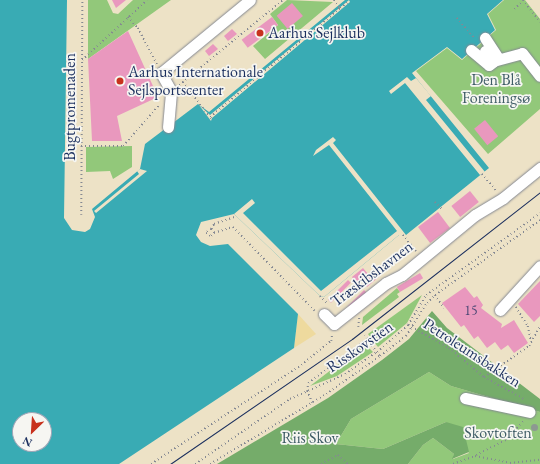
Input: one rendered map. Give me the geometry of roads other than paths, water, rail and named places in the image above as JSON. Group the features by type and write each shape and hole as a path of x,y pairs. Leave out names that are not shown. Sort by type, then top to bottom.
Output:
{"street":[{"path":"168,127 171,91 161,73 250,0"},
{"path":"471,50 488,65 498,58 485,38"},
{"path":"484,51 493,62"},
{"path":"493,62 522,53 540,76"},
{"name":"Træskibshavnen","path":"328,312 334,324 386,283 402,275 420,258 475,215 503,198 540,168"},
{"path":"500,310 540,266"},
{"path":"465,398 531,411"}],"water":[{"path":"0,0 67,0 64,218 72,230 85,232 90,229 95,217 92,209 140,169 145,144 198,104 209,112 345,0 503,0 487,14 495,30 462,59 447,47 412,73 489,168 406,235 399,235 324,297 320,296 234,214 201,222 196,235 201,242 210,246 228,244 298,314 294,348 119,464 0,464"}],"tram line":[{"path":"170,464 352,339 540,192"}],"place":[{"name":"Aarhus Sejlklub","path":"260,33"},
{"name":"Aarhus Internationale Sejlsportscenter","path":"120,81"}],"park label":[{"name":"Den Blå Foreningsø","path":"496,89"},
{"name":"Skovtoften","path":"498,433"},
{"name":"Riis Skov","path":"310,438"}]}
